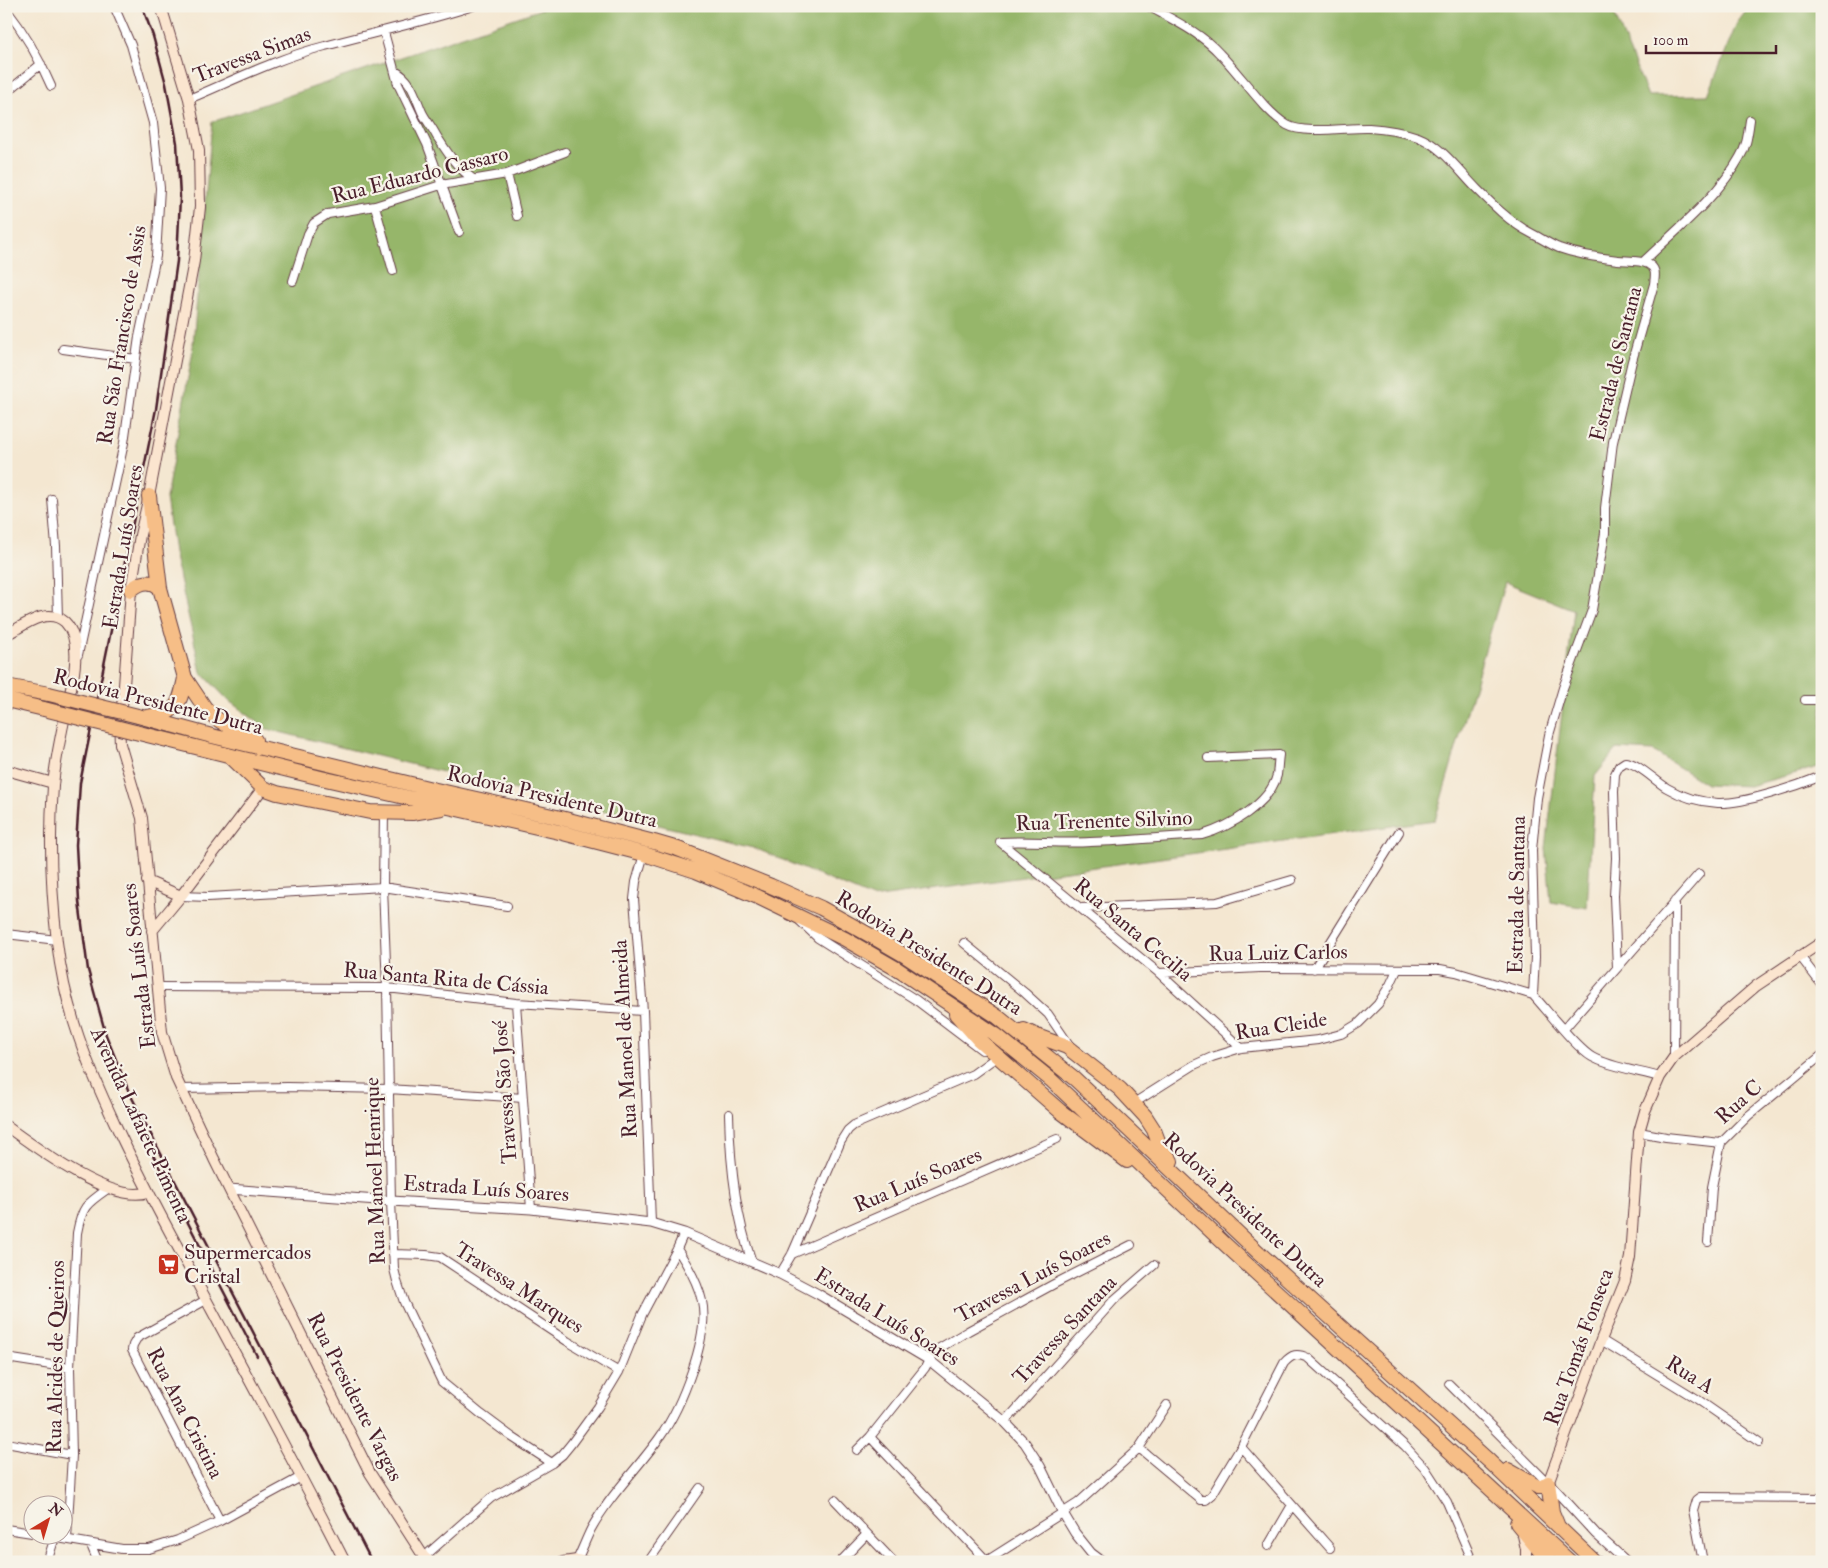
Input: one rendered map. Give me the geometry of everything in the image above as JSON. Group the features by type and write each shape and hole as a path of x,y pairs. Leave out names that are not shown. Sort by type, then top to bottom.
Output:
{"highway":[{"path":"149,496 160,588 185,678 205,708 228,727 246,737 416,779 481,799"},
{"path":"131,590 144,582 151,582 160,588"},
{"path":"141,716 164,714 174,710 182,696 185,678"},
{"name":"Rodovia Presidente Dutra","path":"6,686 49,694 141,716 212,736 629,835 678,850 822,908 904,955 998,1017 1075,1079 1257,1250 1489,1461 1596,1562"},
{"name":"Rodovia Presidente Dutra","path":"6,700 229,756 568,834 644,854 696,871 758,897 845,939 888,964 996,1035 1050,1079 1570,1562"},
{"path":"229,756 263,788 346,809 384,813 412,813 449,807"},
{"path":"873,937 888,940 974,994 1030,1033 1063,1044 1074,1051 1134,1103 1154,1130 1160,1146 1186,1177 1229,1216 1306,1294"},
{"path":"942,999 999,1059 1060,1111 1130,1164 1225,1255 1270,1284"},
{"path":"1489,1461 1499,1464 1538,1487 1543,1487 1548,1483"},
{"path":"1476,1476 1549,1562"},
{"path":"1548,1483 1552,1512 1558,1527"}],"main road":[{"name":"Estrada Luís Soares","path":"161,6 189,99 199,150 200,207 194,262 140,535 131,590 119,738 140,807 162,1032 169,1058 181,1089 229,1189"},
{"path":"6,635 40,618 50,615 58,618"},
{"name":"Avenida Lafaiete Pimenta","path":"58,618 68,627 73,638 75,651 74,671 53,783 50,843 57,940 64,989 84,1054 148,1192 345,1562"},
{"path":"6,770 53,783"},
{"path":"152,931 263,788"},
{"path":"147,881 181,896"},
{"name":"Rua Tomás Fonseca","path":"1548,1483 1625,1281 1630,1257 1640,1132 1645,1111 1660,1077 1674,1057 1756,986 1822,942"},
{"path":"6,1126 40,1150 86,1178 108,1188 137,1195 148,1192"},
{"name":"Rua Presidente Vargas","path":"229,1189 370,1473 428,1560"},
{"path":"1519,1526 1525,1542 1526,1562"},
{"path":"563,1562 581,1561"}],"street":[{"name":"Rua São Francisco de Assis","path":"74,671 124,443 139,337 156,256 160,188 153,123 131,45 114,6"},
{"name":"Travessa Simas","path":"189,99 264,66 315,49 384,32 473,6"},
{"name":"Estrada de Santana","path":"1148,6 1201,37 1219,52 1262,101 1289,126 1302,129 1369,128 1404,133 1420,138 1436,147 1477,190 1526,231 1559,248 1619,260 1643,262 1654,269 1654,284 1632,361 1613,442 1605,508 1605,533 1592,610 1563,688 1549,734 1537,798 1532,850 1535,957 1533,995"},
{"path":"6,9 23,31 51,86"},
{"path":"384,32 398,84 427,144 459,232"},
{"path":"6,93 41,64"},
{"path":"395,71 405,77 413,88 422,113 451,159 463,172 473,179"},
{"path":"1643,262 1721,185 1741,157 1750,120"},
{"name":"Rua Eduardo Cassaro","path":"294,281 308,234 314,223 328,214 375,206 441,185 507,174 565,152"},
{"path":"507,174 517,216"},
{"path":"375,206 393,271"},
{"path":"63,349 136,359"},
{"path":"52,499 56,546 58,618"},
{"path":"1805,700 1822,700"},
{"name":"Rua Trenente Silvino","path":"1000,842 1090,842 1202,835 1235,822 1263,799 1277,776 1279,755 1208,758"},
{"path":"1617,968 1614,896 1616,858 1614,792 1615,774 1619,766 1625,762 1633,763 1667,788 1689,798 1718,803 1736,802 1822,776"},
{"name":"Rua Manoel Henrique","path":"384,813 383,888 394,1268 404,1302 442,1382 512,1437 552,1463"},
{"path":"1314,969 1399,832"},
{"name":"Rua Santa Cecilia","path":"1000,842 1159,972 1241,1048"},
{"name":"Rua Manoel de Almeida","path":"644,854 636,882 634,899 643,1011 651,1223"},
{"path":"1564,1029 1699,874"},
{"path":"1081,908 1217,902 1292,880"},
{"path":"181,896 208,897 383,888 507,906"},
{"path":"1674,1057 1675,901"},
{"path":"780,1274 792,1254 841,1140 848,1130 854,1125 973,1074 999,1059 966,1039 916,1000 818,938 804,926 796,915"},
{"path":"6,934 57,940"},
{"path":"964,943 1048,1014 1074,1051"},
{"path":"1799,956 1822,985"},
{"name":"Rua Luiz Carlos","path":"1159,972 1260,968 1397,970"},
{"path":"1397,970 1456,972 1533,995 1590,1056 1602,1062 1660,1077"},
{"name":"Rua Cleide","path":"1134,1103 1194,1065 1241,1048 1318,1040 1342,1034 1359,1023 1378,1004 1397,970"},
{"name":"Rua Santa Rita de Cássia","path":"157,987 387,988 516,1003 643,1011"},
{"name":"Travessa São José","path":"516,1003 531,1209"},
{"name":"Rua C","path":"1640,1132 1720,1143 1748,1116 1822,1055"},
{"path":"181,1089 288,1087 389,1089 522,1098"},
{"path":"729,1114 730,1160 745,1242 752,1262"},
{"name":"Rua Luís Soares","path":"792,1254 1057,1139"},
{"path":"1708,1242 1712,1187 1720,1143"},
{"name":"Rua Alcides de Queiros","path":"70,1496 72,1455 70,1368 77,1233 80,1215 85,1206 108,1188"},
{"name":"Estrada Luís Soares","path":"229,1189 531,1209 651,1223 684,1233 752,1262 818,1294 929,1360 1005,1422 1026,1443 1075,1533 1092,1553 1103,1562"},
{"path":"428,1560 491,1498 552,1463 562,1455 578,1435 619,1372 642,1314 684,1233"},
{"name":"Travessa Luís Soares","path":"857,1450 870,1437 925,1368 933,1352 1054,1284 1131,1245"},
{"path":"581,1561 597,1519 660,1437 671,1420 690,1379 703,1329 702,1300 684,1259 677,1249"},
{"name":"Travessa Marques","path":"393,1254 426,1254 440,1257 567,1341 619,1372"},
{"name":"Travessa Santana","path":"1005,1422 1114,1300 1154,1265"},
{"name":"Rua Ana Cristina","path":"206,1300 137,1338 132,1350 220,1521"},
{"name":"Rua A","path":"1601,1340 1697,1399 1759,1442"},
{"path":"1139,1448 1201,1500 1206,1500 1212,1495 1241,1447 1284,1363 1289,1357 1301,1354 1308,1358 1405,1446 1426,1468 1447,1502 1473,1562"},
{"path":"6,1358 70,1368"},
{"path":"1449,1384 1596,1534 1627,1562"},
{"path":"870,1437 986,1561 1078,1503 1139,1448 1167,1405"},
{"path":"6,1443 72,1455"},
{"path":"1241,1447 1330,1548"},
{"path":"72,1540 122,1549 148,1549 178,1540 220,1521 301,1477"},
{"path":"648,1562 700,1488"},
{"path":"1703,1562 1693,1510 1696,1500 1700,1497 1822,1498"},
{"path":"835,1500 894,1562"},
{"path":"1268,1546 1292,1505"},
{"path":"6,1529 22,1531"},
{"path":"840,1562 867,1534"},
{"path":"91,1545 98,1562"},
{"path":"47,1562 53,1546"}],"green space":[{"path":"550,6 1611,6 1648,96 1708,95 1737,23 1750,6 1822,6 1822,766 1749,786 1706,784 1653,751 1617,749 1595,776 1587,908 1551,902 1546,848 1574,610 1505,582 1435,820 872,898 757,849 267,729 229,701 201,672 174,552 166,498 192,356 212,122"}],"railway":[{"path":"142,6 153,36 166,84 177,143 180,197 177,261 156,409 80,783 76,845 79,901 88,970 106,1035 129,1092 372,1562"},
{"path":"142,1134 257,1356"}],"place":[{"name":"Supermercados Cristal","path":"168,1264"}]}
